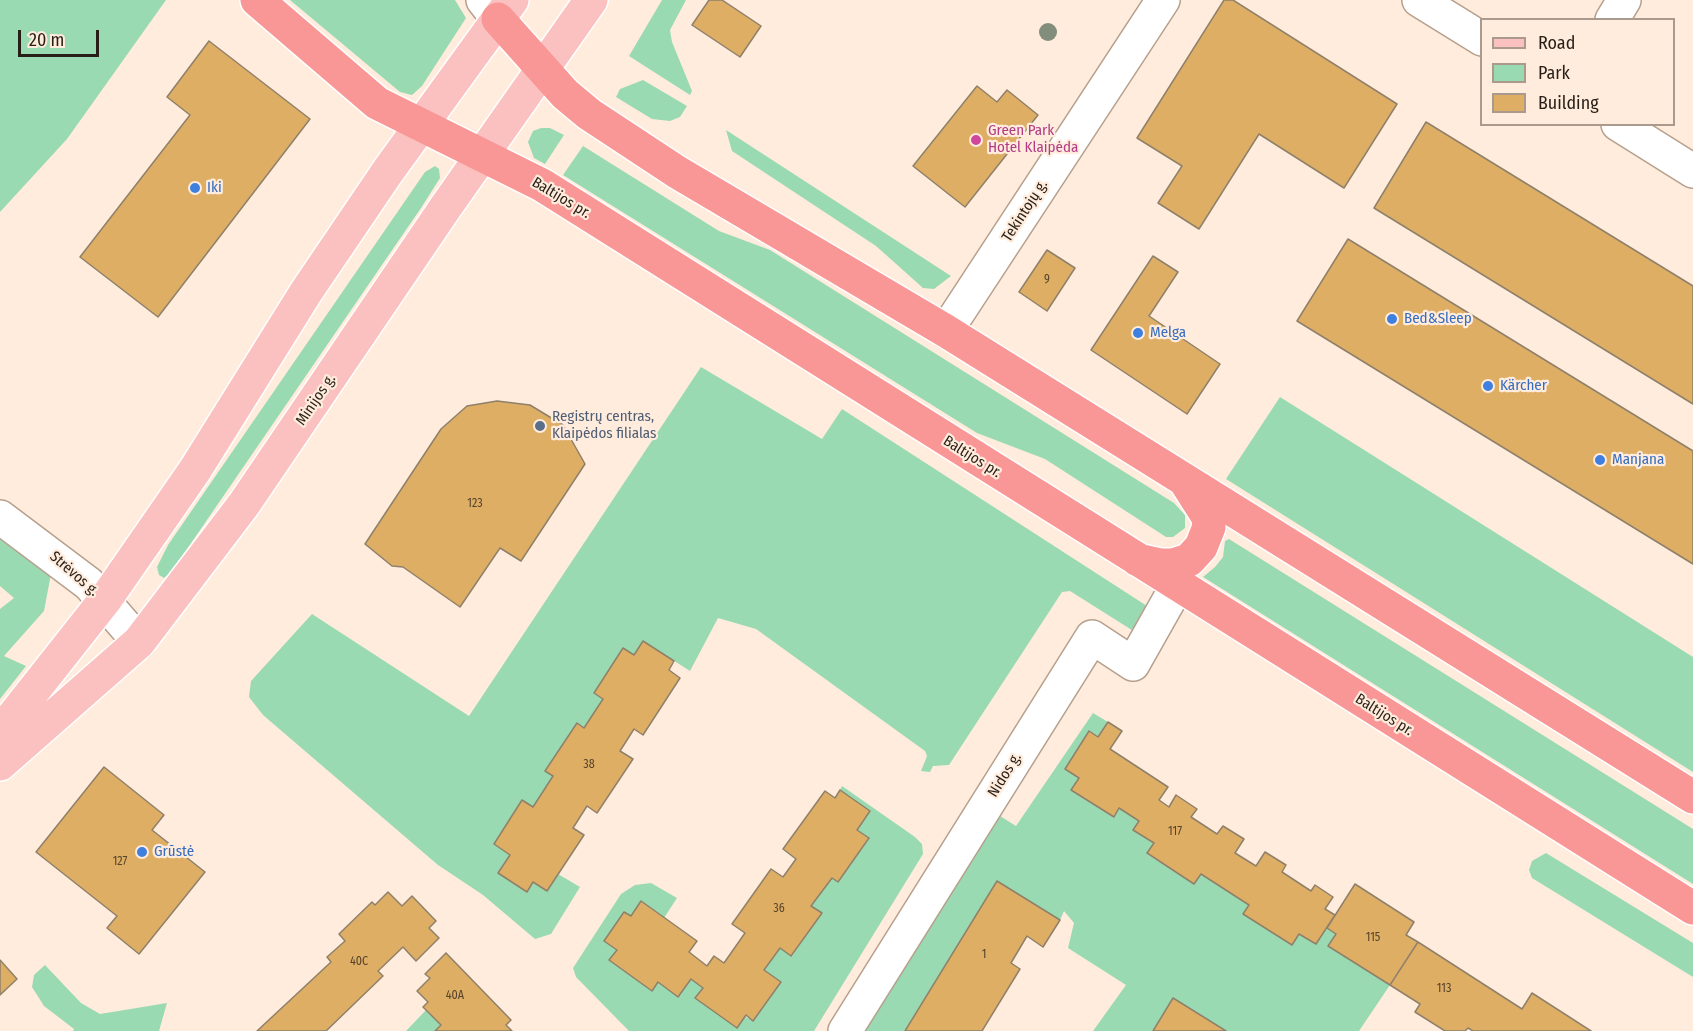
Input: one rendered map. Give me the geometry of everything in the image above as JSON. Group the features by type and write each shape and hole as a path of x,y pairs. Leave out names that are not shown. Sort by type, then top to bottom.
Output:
{"highway":[{"name":"Baltijos pr.","path":"257,0 377,103 542,185 1133,559 1693,908"},
{"path":"497,6 542,70 589,114 677,172 946,331 1693,797"},
{"path":"1133,559 1161,566 1173,565 1189,560 1201,547 1209,527 1208,517 1184,479"}],"main road":[{"name":"Minijos g.","path":"0,764 139,642 244,504 591,0"},
{"path":"0,733 105,600 195,470 325,264 422,125 497,6"}],"street":[{"name":"Tekintojų g.","path":"946,331 1163,0"},
{"path":"1419,0 1480,38"},
{"path":"1613,18 1624,0"},
{"path":"1621,126 1693,171"},
{"name":"Strėvos g.","path":"0,517 44,548 105,600 139,642"},
{"name":"Nidos g.","path":"845,1031 1092,637 1133,664 1177,586"}],"green space":[{"path":"0,0 166,0 67,139 0,212"},
{"path":"290,0 455,0 466,18 422,86 412,95 400,92"},
{"path":"662,0 686,0 670,30 672,42 692,91 690,95 629,56"},
{"path":"643,80 687,106 680,117 670,121 652,119 616,97 620,89"},
{"path":"550,128 564,135 545,164 534,158 528,142 533,131"},
{"path":"726,130 951,276 934,289 923,288 876,246 732,151"},
{"path":"583,146 719,231 770,250 1174,503 1185,515 1185,528 1173,537 1166,537 1045,459 977,433 563,175"},
{"path":"435,166 439,169 440,178 421,208 185,552 168,575 164,578 159,575 157,567 168,545 425,172"},
{"path":"701,367 822,439 842,409 1147,606 1135,632 1070,591 1062,592 949,765 933,766 930,772 921,771 927,756 925,751 756,629 718,618 690,671 643,641 634,655 623,649 594,693 603,699 584,728 577,723 546,770 553,776 533,807 522,801 494,844 510,855 498,873 526,892 533,882 547,891 558,874 580,887 551,934 535,939 483,895 438,865 263,715 249,697 251,681 312,614 469,716"},
{"path":"1280,397 1693,657 1693,772 1226,479"},
{"path":"0,535 51,574 44,611 4,656 26,666 0,699 0,609 14,598 0,586"},
{"path":"1229,539 1693,829 1693,884 1203,577 1223,557 1225,541"},
{"path":"1093,713 1108,722 1098,737 1089,732 1065,769 1079,778 1072,790 1113,817 1119,808 1139,821 1154,843 1147,854 1194,884 1201,874 1249,905 1244,914 1292,945 1299,934 1316,944 1327,928 1336,934 1329,946 1390,985 1359,1031 1226,1031 1173,999 1153,1031 1093,1031 1126,985 1068,948 1074,923 1064,911 1060,920 997,882 905,1031 860,1031 997,814 1016,826"},
{"path":"842,786 915,837 922,844 923,854 814,1031 629,1031 576,977 573,968 621,894 635,885 651,883 677,898 664,918 641,902 631,916 624,913 604,941 617,950 610,960 652,990 658,982 678,996 691,979 703,988 696,998 753,1020 781,982 764,970 780,948 792,956 821,914 811,906 832,878 838,882 869,839 857,830 870,811 840,790"},
{"path":"1546,853 1693,943 1693,977 1532,878 1529,870 1532,861"},
{"path":"45,965 81,1003 100,1014 167,1003 159,1031 73,1031 74,1029 44,1006 32,987 34,975"},
{"path":"426,1010 441,1025 435,1031 406,1031"}],"building":[{"path":"709,0 722,0 761,26 740,57 692,25"},
{"path":"1224,0 1233,0 1397,104 1344,188 1259,134 1199,229 1158,203 1182,166 1137,138"},
{"name":"Iki","path":"209,41 310,119 158,317 80,257 190,115 167,97"},
{"name":"Green Park Hotel Klaipėda","path":"977,86 997,102 1007,90 1038,115 965,207 913,166"},
{"path":"1426,122 1693,286 1693,404 1374,208"},
{"path":"1348,239 1693,451 1693,564 1297,321"},
{"path":"1047,250 1075,268 1047,311 1019,292"},
{"name":"Melga","path":"1153,256 1178,272 1149,316 1220,364 1187,414 1091,350"},
{"path":"497,401 530,405 563,425 585,464 521,561 500,548 460,607 403,567 392,566 365,544 441,429 467,406"},
{"path":"643,641 674,661 669,670 680,678 643,735 634,729 620,751 633,759 597,813 587,806 573,828 584,835 547,891 533,882 527,892 498,873 510,855 494,844 522,800 533,807 553,776 545,771 577,723 584,728 603,699 594,693 623,648 634,655"},
{"path":"1108,722 1122,731 1110,749 1168,787 1159,800 1169,807 1176,795 1197,809 1191,817 1217,834 1223,826 1244,839 1235,853 1256,866 1265,852 1286,865 1282,872 1311,891 1315,885 1333,897 1325,909 1335,915 1316,944 1299,934 1292,945 1243,914 1249,905 1201,874 1194,884 1147,853 1154,843 1133,830 1139,821 1119,808 1114,817 1071,790 1079,778 1065,769 1089,731 1098,737"},
{"path":"104,767 164,815 152,830 205,872 139,954 107,928 117,916 36,852"},
{"path":"840,790 870,811 857,830 869,838 838,882 832,878 811,906 822,913 791,956 780,948 764,970 781,982 753,1021 746,1015 737,1028 695,998 703,988 691,979 678,997 658,982 652,991 609,960 617,950 604,941 624,912 631,916 641,901 697,941 689,952 707,966 714,956 724,963 745,933 732,924 771,869 783,877 796,859 783,849 825,791 835,798"},
{"path":"997,881 1060,920 1043,947 1027,936 1011,963 1020,969 982,1031 905,1031"},
{"path":"1355,884 1414,922 1406,935 1418,942 1390,985 1328,946 1336,934 1327,928"},
{"path":"388,892 402,906 412,896 436,921 429,928 439,938 416,961 403,947 378,971 383,976 326,1031 257,1031 331,962 327,957 345,941 339,934 372,902 375,905"},
{"path":"1418,942 1522,1009 1532,993 1591,1031 1473,1031 1468,1028 1465,1031 1445,1031 1415,1012 1420,1004 1390,985"},
{"path":"446,953 511,1020 506,1025 512,1031 435,1031 441,1025 423,1007 428,1002 417,991 430,978 425,974"},
{"path":"0,960 17,979 0,995"},
{"path":"1173,998 1226,1031 1153,1031"}],"place":[{"name":"Green Park Hotel Klaipėda","path":"976,140"},
{"name":"Iki","path":"195,188"},
{"name":"Bed&Sleep","path":"1392,319"},
{"name":"Melga","path":"1138,333"},
{"name":"Kärcher","path":"1488,386"},
{"name":"Registrų centras, Klaipėdos filialas","path":"540,426"},
{"name":"Manjana","path":"1600,460"},
{"name":"Grūstė","path":"142,852"}]}
